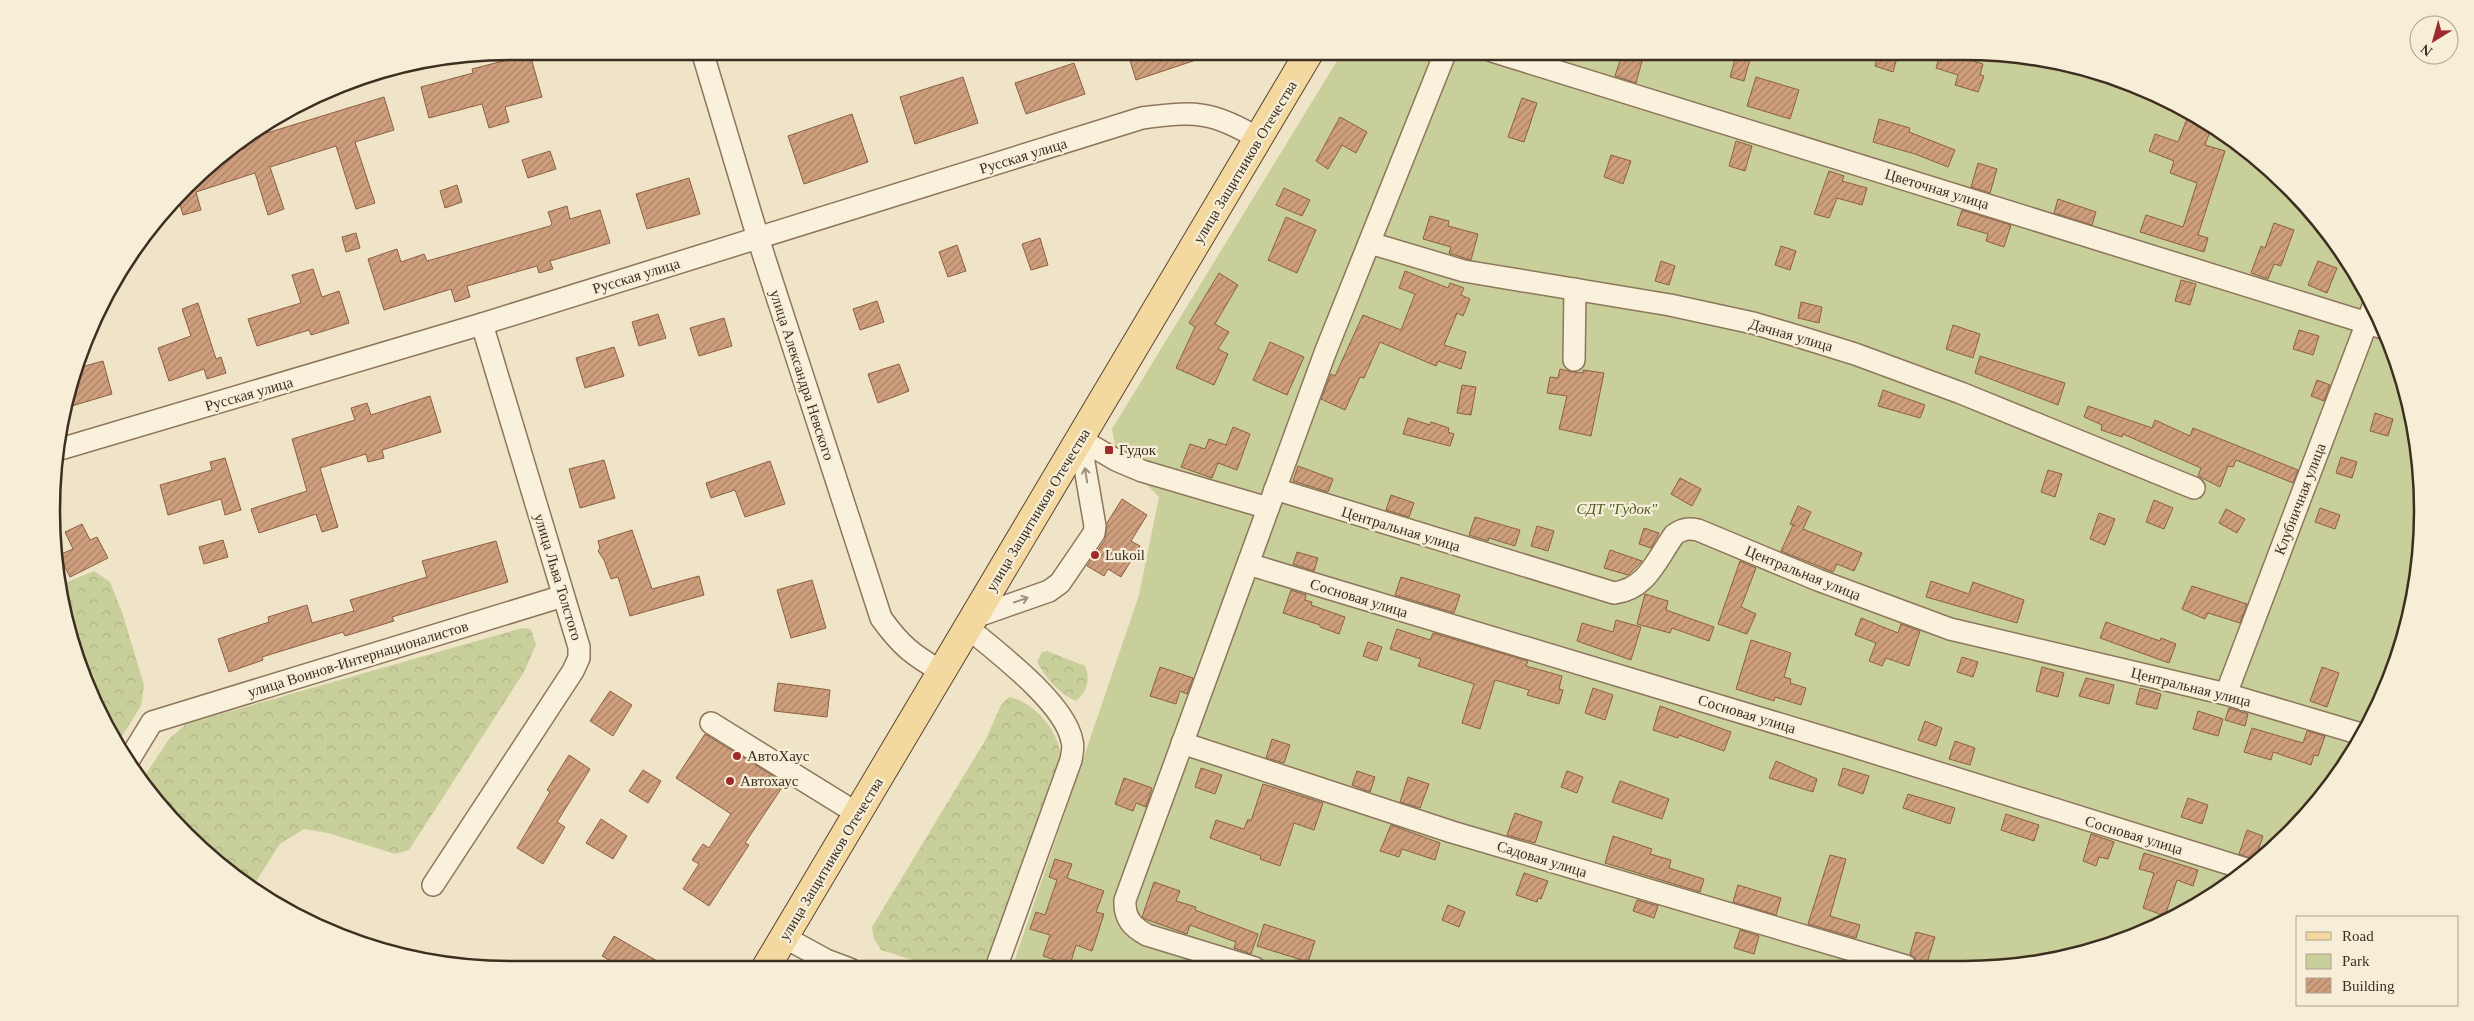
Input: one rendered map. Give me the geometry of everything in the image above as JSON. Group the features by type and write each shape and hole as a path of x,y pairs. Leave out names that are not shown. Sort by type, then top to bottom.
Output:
{"main road":[{"name":"улица Защитников Отечества","path":"770,961 1305,60"}],"street":[{"name":"улица Александра Невского","path":"705,60 758,238 881,618 902,646 942,672"},
{"path":"1232,961 1147,935 1136,929 1129,921 1124,910 1126,900 1325,353 1442,60"},
{"name":"Цветочная улица","path":"1522,60 2371,317"},
{"name":"Русская улица","path":"65,448 482,324 1142,118 1187,113 1217,117 1258,139"},
{"name":"Дачная улица","path":"1370,243 1464,271 1670,305 1753,323 1855,354 1961,393 2194,488"},
{"path":"1574,360 1575,289"},
{"name":"Клубничная улица","path":"2226,694 2373,323"},
{"name":"улица Льва Толстого","path":"433,885 573,671 579,658 579,647 482,324"},
{"path":"999,961 1071,760 1073,741 1064,720 1043,695 971,622 1049,591 1060,583 1094,533 1095,526 1080,439"},
{"name":"Центральная улица","path":"1080,439 1116,460 1142,471 1272,498 1614,594 1625,592 1641,582 1674,535 1680,530 1690,528 1818,580 1950,630 2226,694 2356,732"},
{"name":"Сосновая улица","path":"1248,564 1846,744 2239,867"},
{"name":"улица Воинов-Интернационалистов","path":"132,755 152,722 563,596"},
{"path":"710,723 858,814"},
{"name":"Садовая улица","path":"1182,743 1452,832 1889,961"},
{"path":"784,937 829,961"}],"green space":[{"name":"СДТ \"Гудок\"","path":"1338,60 1993,61 2022,64 2080,75 2136,94 2163,106 2189,120 2238,153 2261,172 2302,213 2321,236 2354,285 2380,338 2390,366 2399,394 2410,452 2414,510 2413,540 2410,569 2399,627 2380,683 2354,736 2321,785 2302,808 2261,849 2214,885 2163,915 2136,927 2080,946 2022,957 1964,961 1014,961 1139,595 1159,497 1117,454 1112,429"},
{"path":"94,571 110,582 122,612 144,685 141,706 121,738 106,710 84,655 75,627 66,582"},
{"path":"522,628 531,629 536,645 524,672 409,850 395,854 328,833 304,829 280,844 256,882 213,849 192,829 172,808 146,775 169,739 186,724"},
{"path":"1047,651 1085,666 1088,676 1087,685 1083,694 1076,701 1054,685 1044,674 1037,662 1042,652"},
{"path":"1009,697 1026,704 1042,717 1054,734 1058,743 1060,757 1057,772 986,961 916,961 881,950 874,939 872,927 986,739 1001,705"}],"building":[{"path":"506,60 532,60 542,97 505,107 509,122 489,128 482,104 429,118 421,87 473,73 472,69"},
{"path":"1130,60 1196,60 1136,80"},
{"path":"1620,60 1642,61 1636,83 1615,76"},
{"path":"1735,60 1750,60 1744,81 1730,77"},
{"path":"1877,60 1896,60 1893,72 1875,66"},
{"path":"1938,60 1971,60 1983,64 1980,75 1984,76 1978,92 1955,85 1958,75 1936,68"},
{"path":"1074,63 1085,94 1026,114 1015,83"},
{"path":"963,77 978,123 915,144 900,97"},
{"path":"1756,77 1799,90 1790,119 1747,106"},
{"path":"384,97 394,130 355,142 375,203 356,209 336,146 270,167 284,209 268,215 255,173 196,192 201,210 183,215 180,205 192,192 236,153 246,148 246,146 263,134"},
{"path":"1522,98 1537,103 1524,142 1508,137"},
{"path":"852,114 868,162 804,184 788,136"},
{"path":"1340,117 1367,132 1356,153 1342,145 1328,169 1316,161"},
{"path":"1879,119 1910,128 1909,132 1955,150 1948,167 1915,154 1873,142"},
{"path":"2187,119 2209,133 2205,145 2225,151 2198,235 2208,238 2204,252 2140,232 2146,215 2183,227 2197,183 2170,173 2174,161 2149,151 2155,134 2178,142"},
{"path":"1736,141 1752,146 1745,171 1729,166"},
{"path":"550,151 556,169 528,178 522,160"},
{"path":"1611,155 1631,161 1623,184 1604,177"},
{"path":"1978,163 1997,169 1990,193 1971,187"},
{"path":"1829,171 1844,176 1842,181 1867,188 1862,205 1837,198 1829,218 1814,214"},
{"path":"689,178 700,214 647,229 636,194"},
{"path":"457,185 462,202 445,208 440,191"},
{"path":"1284,188 1310,200 1302,216 1276,205"},
{"path":"2058,199 2096,212 2092,225 2054,213"},
{"path":"567,206 570,219 600,210 610,243 550,261 553,269 539,273 537,266 467,286 470,297 455,302 451,289 384,310 368,259 397,249 401,262 424,254 427,261 550,226 552,224 548,212"},
{"path":"1962,210 2011,225 2004,247 1986,241 1988,234 1957,225"},
{"path":"1430,216 1449,221 1448,226 1478,234 1471,260 1449,253 1451,247 1423,239"},
{"path":"1286,217 1316,230 1297,273 1268,260"},
{"path":"2274,223 2294,230 2281,266 2274,264 2268,279 2251,273 2261,246 2265,248"},
{"path":"356,233 360,248 346,252 342,237"},
{"path":"1040,238 1048,265 1031,270 1022,244"},
{"path":"957,245 966,271 948,277 939,252"},
{"path":"1781,246 1796,251 1790,270 1775,265"},
{"path":"1661,261 1675,266 1669,285 1655,281"},
{"path":"2318,261 2337,268 2327,293 2308,285"},
{"path":"313,269 322,297 339,291 349,323 311,335 309,330 257,346 248,319 301,303 292,275"},
{"path":"1405,271 1448,288 1450,283 1464,288 1461,295 1470,299 1463,316 1457,313 1444,345 1466,352 1461,369 1438,361 1436,366 1380,342 1364,378 1360,377 1345,410 1321,399 1331,374 1335,376 1363,315 1401,330 1415,294 1399,288"},
{"path":"1219,273 1238,285 1215,324 1229,332 1218,349 1228,354 1214,385 1176,368 1195,327 1189,323"},
{"path":"2181,280 2196,284 2190,305 2175,301"},
{"path":"877,301 884,322 860,330 853,309"},
{"path":"1801,302 1822,307 1819,323 1798,318"},
{"path":"198,303 216,359 221,357 226,373 207,379 204,369 169,381 158,348 191,336 182,309"},
{"path":"658,314 666,338 639,346 632,322"},
{"path":"724,318 732,346 699,356 690,328"},
{"path":"1953,325 1980,334 1973,358 1946,349"},
{"path":"2299,330 2319,336 2313,355 2293,349"},
{"path":"1270,342 1304,357 1287,395 1253,380"},
{"path":"614,347 624,376 585,388 576,358"},
{"path":"1980,356 2065,383 2058,405 1975,373"},
{"path":"103,361 112,394 73,406 75,394 84,366"},
{"path":"899,364 909,391 878,403 868,374"},
{"path":"1560,369 1583,373 1583,370 1604,373 1591,436 1559,429 1567,396 1547,393 1550,377 1558,378"},
{"path":"2317,380 2330,385 2324,401 2311,396"},
{"path":"1462,385 1476,387 1471,415 1457,413"},
{"path":"1883,390 1925,405 1920,418 1878,406"},
{"path":"430,396 441,432 382,450 384,458 368,462 366,454 320,468 338,527 322,532 316,514 259,533 251,509 307,491 292,439 355,420 351,408 367,403 371,415"},
{"path":"2088,406 2152,428 2155,420 2190,436 2193,428 2298,470 2293,483 2236,460 2233,467 2228,466 2220,487 2198,476 2201,468 2123,434 2122,437 2101,430 2102,425 2084,417"},
{"path":"2375,413 2393,419 2388,436 2370,431"},
{"path":"1408,418 1430,425 1431,422 1449,428 1448,432 1454,434 1450,446 1403,434"},
{"path":"1233,427 1250,434 1237,470 1218,463 1212,478 1181,467 1190,444 1205,449 1209,439 1226,445"},
{"path":"2341,457 2357,462 2352,478 2336,473"},
{"path":"225,458 241,510 225,515 221,499 168,515 160,485 212,470 210,462"},
{"path":"604,460 615,498 580,508 569,469"},
{"path":"770,461 785,504 745,517 735,490 711,498 706,483"},
{"path":"1298,466 1333,479 1328,492 1293,481"},
{"path":"2048,470 2062,474 2055,497 2041,492"},
{"path":"1680,478 1701,489 1692,506 1671,494"},
{"path":"1391,495 1414,503 1409,517 1386,510"},
{"path":"1122,499 1147,515 1131,541 1140,546 1121,577 1108,569 1104,576 1087,566 1105,540 1107,523"},
{"path":"2154,500 2173,508 2164,529 2146,522"},
{"path":"1798,506 1811,512 1803,529 1862,553 1854,571 1837,564 1833,572 1781,551 1793,525 1790,524"},
{"path":"2320,508 2340,515 2335,529 2315,522"},
{"path":"2226,509 2245,519 2237,533 2219,523"},
{"path":"2099,513 2115,519 2105,545 2090,539"},
{"path":"1475,517 1520,530 1515,546 1489,538 1488,541 1469,535"},
{"path":"82,524 90,540 97,537 108,558 70,577 63,564 62,554 73,549 65,532"},
{"path":"1537,526 1554,531 1548,551 1531,546"},
{"path":"1644,528 1659,533 1651,548 1639,544"},
{"path":"632,530 652,589 699,576 704,595 630,616 618,577 611,579 604,560 598,551 600,548 598,541"},
{"path":"223,540 228,557 204,564 199,547"},
{"path":"496,541 508,582 392,617 394,621 345,636 343,632 262,657 263,660 229,672 218,639 269,622 268,617 307,605 312,623 354,611 350,600 427,577 422,561"},
{"path":"1610,550 1642,561 1628,575 1604,568"},
{"path":"1297,552 1318,558 1314,571 1293,564"},
{"path":"1740,561 1756,568 1741,607 1756,614 1747,634 1718,624"},
{"path":"1401,577 1460,595 1454,613 1395,595"},
{"path":"812,580 826,628 791,638 777,590"},
{"path":"1931,581 1969,594 1973,582 2024,600 2017,623 1926,597"},
{"path":"2192,586 2247,604 2240,623 2208,613 2205,619 2182,609"},
{"path":"1291,590 1306,595 1305,600 1312,602 1311,605 1345,617 1339,634 1320,627 1320,625 1283,613"},
{"path":"1645,594 1668,601 1666,610 1714,627 1709,641 1672,628 1670,633 1637,624"},
{"path":"1861,618 1898,633 1901,624 1920,631 1909,666 1886,658 1882,666 1869,661 1876,643 1855,635"},
{"path":"1616,620 1641,627 1631,660 1577,641 1582,623 1613,632"},
{"path":"2106,622 2160,641 2161,638 2176,644 2169,663 2100,638"},
{"path":"1397,629 1430,640 1433,633 1528,661 1526,666 1562,676 1559,689 1563,690 1559,704 1527,695 1529,690 1495,680 1480,729 1462,723 1474,684 1418,666 1421,659 1390,649"},
{"path":"1751,640 1791,653 1784,677 1791,679 1790,683 1806,688 1801,705 1775,697 1774,701 1736,689"},
{"path":"1368,642 1382,647 1377,661 1363,656"},
{"path":"1962,657 1978,662 1973,677 1957,672"},
{"path":"1160,667 1193,678 1187,694 1180,691 1176,704 1150,696"},
{"path":"2042,667 2064,673 2058,697 2036,691"},
{"path":"2322,667 2339,673 2327,707 2310,701"},
{"path":"2086,678 2114,685 2109,704 2079,696"},
{"path":"778,683 830,690 827,717 774,711"},
{"path":"1593,688 1613,695 1605,720 1585,713"},
{"path":"2140,688 2161,694 2157,709 2136,704"},
{"path":"610,691 632,705 613,736 590,721"},
{"path":"1660,706 1731,732 1724,751 1679,735 1678,738 1653,730"},
{"path":"2229,708 2248,714 2245,726 2225,720"},
{"path":"2198,711 2223,719 2218,736 2193,729"},
{"path":"1925,721 1942,728 1936,746 1918,740"},
{"path":"2252,728 2303,743 2307,731 2325,736 2318,756 2314,755 2311,765 2273,752 2271,760 2244,752"},
{"name":"Автохаус","path":"705,734 785,783 745,843 749,845 709,906 683,889 699,864 692,860 703,844 709,848 731,814 676,778"},
{"path":"1272,739 1290,745 1284,763 1266,758"},
{"path":"1955,741 1975,748 1970,765 1949,759"},
{"path":"569,755 590,769 557,822 565,827 543,864 517,848 550,792 547,790"},
{"path":"1776,761 1817,779 1813,792 1769,778"},
{"path":"1201,768 1222,775 1215,794 1195,787"},
{"path":"1843,768 1869,776 1863,794 1838,785"},
{"path":"643,770 661,781 648,803 629,791"},
{"path":"1357,771 1375,777 1370,792 1352,785"},
{"path":"1567,771 1583,777 1577,793 1561,787"},
{"path":"1408,777 1429,784 1420,808 1400,802"},
{"path":"1124,778 1152,788 1146,807 1136,803 1133,811 1115,804"},
{"path":"1620,781 1669,799 1662,819 1612,802"},
{"path":"1263,784 1323,803 1314,830 1294,823 1280,866 1260,859 1261,856 1210,838 1216,820 1244,829 1248,819 1251,821"},
{"path":"1908,794 1955,808 1950,824 1903,808"},
{"path":"2188,798 2208,805 2202,824 2181,817"},
{"path":"1515,813 1542,822 1535,843 1507,835"},
{"path":"2006,814 2039,825 2034,841 2001,830"},
{"path":"601,819 627,836 613,859 586,843"},
{"path":"1391,825 1440,843 1435,860 1402,849 1399,857 1380,851"},
{"path":"2247,830 2263,836 2258,852 2250,858 2239,854"},
{"path":"2091,834 2114,842 2108,859 2099,857 2096,866 2083,861"},
{"path":"1613,836 1652,849 1650,854 1671,860 1669,868 1704,879 1700,892 1605,863"},
{"path":"2144,853 2198,870 2193,886 2177,880 2166,913 2163,915 2143,908 2154,873 2139,869"},
{"path":"1830,855 1846,859 1830,916 1860,925 1856,938 1808,924"},
{"path":"1055,859 1072,864 1067,878 1104,891 1096,912 1104,914 1092,951 1076,945 1071,961 1058,961 1043,956 1050,935 1030,929 1036,912 1045,915 1057,880 1049,877"},
{"path":"1524,873 1548,881 1541,899 1538,898 1537,902 1516,895"},
{"path":"1154,882 1180,891 1176,901 1196,907 1195,910 1258,934 1251,954 1234,948 1236,942 1190,925 1187,934 1142,917"},
{"path":"1738,885 1781,898 1776,915 1733,902"},
{"path":"1637,900 1658,906 1654,918 1633,911"},
{"path":"1448,905 1465,912 1459,927 1442,920"},
{"path":"1264,924 1315,941 1308,961 1257,946"},
{"path":"1740,930 1759,936 1754,954 1734,948"},
{"path":"1916,932 1935,937 1928,961 1916,961 1910,954"},
{"path":"614,936 657,961 611,961 602,956"}],"place":[{"name":"Гудок","path":"1109,450"},
{"name":"Lukoil","path":"1095,555"},
{"name":"АвтоХаус","path":"737,756"},
{"name":"Автохаус","path":"730,781"}]}
